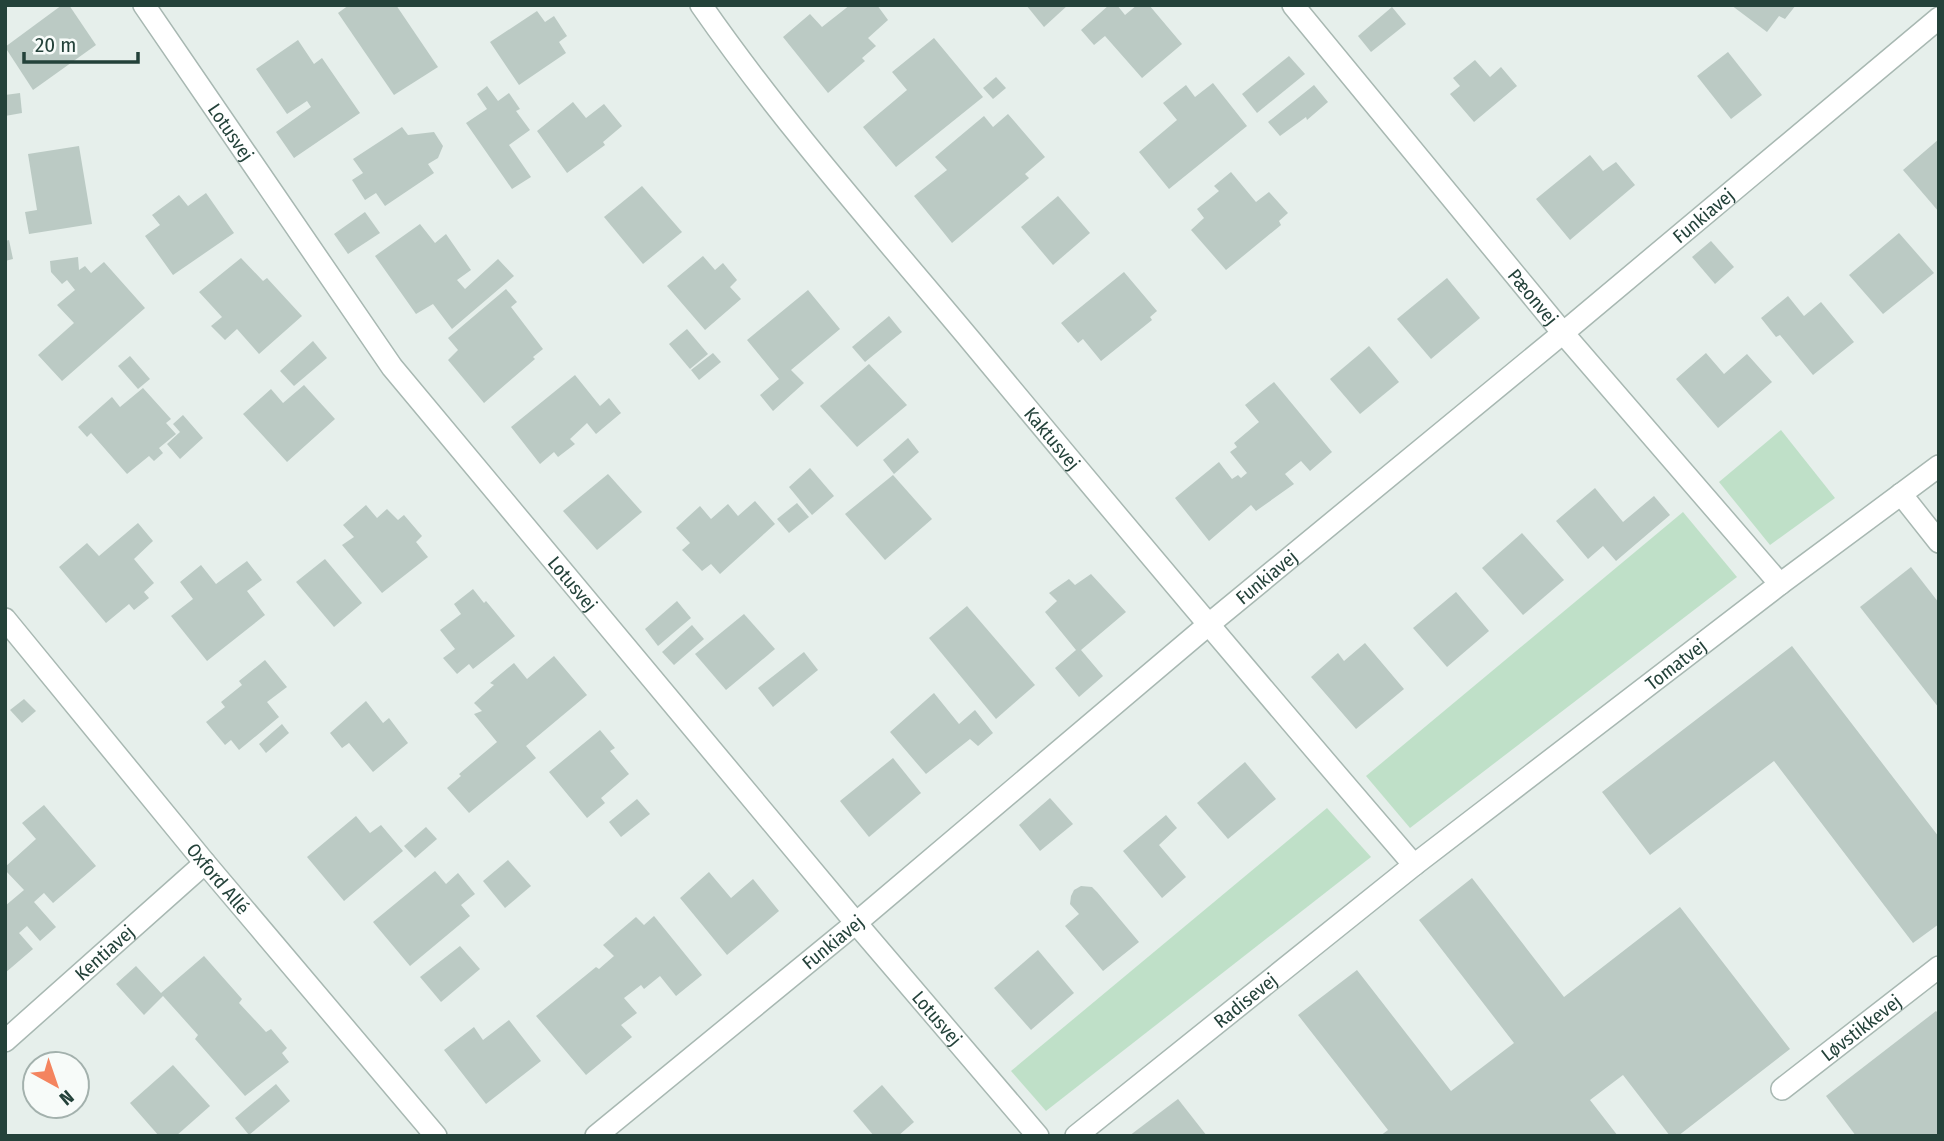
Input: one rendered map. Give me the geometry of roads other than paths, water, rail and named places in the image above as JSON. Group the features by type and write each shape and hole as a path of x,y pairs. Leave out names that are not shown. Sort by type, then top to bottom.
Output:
{"street":[{"name":"Lotusvej","path":"144,5 392,367 1038,1136"},
{"name":"Kaktusvej","path":"701,5 732,50 861,209 1413,866"},
{"name":"Pæonvej","path":"1293,5 1563,333 1780,584"},
{"name":"Funkiavej","path":"596,1136 1939,18"},
{"name":"Tomatvej","path":"1413,866 1780,584 1939,466"},
{"path":"1902,494 1939,542"},
{"name":"Oxford Allé","path":"5,619 205,863 436,1136"},
{"name":"Kentiavej","path":"5,1041 205,863"},
{"name":"Radisevej","path":"1076,1136 1413,866"},
{"name":"Løvstikkevej","path":"1782,1089 1939,967"}]}
